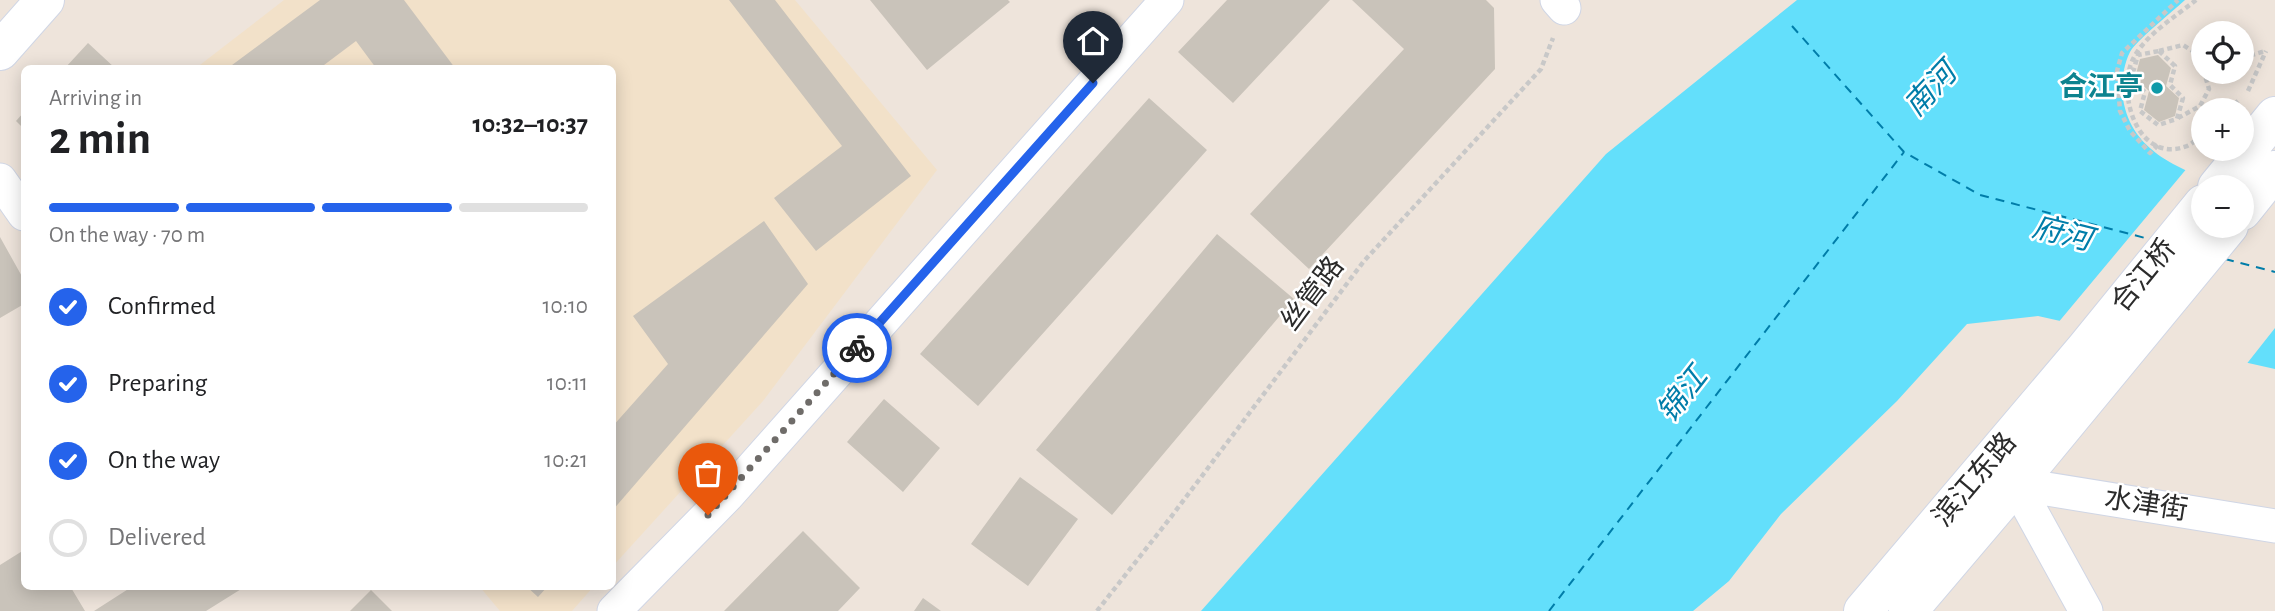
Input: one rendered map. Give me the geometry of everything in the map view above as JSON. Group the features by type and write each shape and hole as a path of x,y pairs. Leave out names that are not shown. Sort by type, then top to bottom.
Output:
{"main road":[{"path":"0,51 46,0"},
{"path":"2227,175 2267,126"},
{"path":"2254,196 2275,170"},
{"name":"合江桥","path":"2085,349 2191,219"},
{"name":"合江桥","path":"2122,355 2219,238"},
{"name":"滨江东路","path":"1863,611 2085,349"},
{"name":"滨江东路","path":"1908,611 2017,484 2122,355"}],"street":[{"path":"614,611 727,496 1167,0"},
{"path":"0,180 21,210"},
{"path":"2017,484 2086,611"},
{"name":"水津街","path":"2017,484 2275,526"}],"path":[{"path":"2159,145 2150,153 2130,131 2120,111 2117,71 2122,53 2178,0"},
{"path":"2191,144 2170,149 2151,142 2136,126 2129,108 2127,81 2132,62 2140,47 2196,0"},
{"name":"丝管路","path":"1097,611 1364,261 1541,69 1560,4"},
{"path":"2191,50 2183,45 2138,55 2131,79 2145,92 2140,111 2158,125 2177,119 2200,106 2209,89 2208,84"},
{"path":"2159,51 2175,66 2170,85 2183,98 2177,119"},
{"path":"2254,54 2266,51 2254,78"}],"shaded area":[{"path":"284,0 795,0 937,170 763,401 616,563 616,65 200,65"},
{"path":"482,590 590,590 572,611 500,611"}],"water":[{"path":"1797,0 2185,0 2130,52 2123,75 2123,99 2128,118 2148,146 2177,166 2198,175 2191,175 2191,238 2254,238 2254,210 2275,204 2275,369 2038,316 1967,324 1897,401 1781,514 1729,581 1693,611 1201,611 1606,154"}],"pier":[{"path":"2188,167 2207,175 2191,175 2191,238 2254,238 2254,206 2269,200 2275,201 2275,328 2245,366 2057,324"}],"building":[{"path":"320,0 404,0 453,65 374,65 356,41 324,65 232,65"},
{"path":"729,0 775,0 911,176 816,251 774,198 842,146"},
{"path":"870,0 1008,0 1010,2 927,70"},
{"path":"1227,0 1330,0 1233,103 1178,52"},
{"path":"1352,0 1486,0 1494,8 1495,69 1309,269 1250,214 1404,49"},
{"path":"88,43 112,65 68,65"},
{"name":"合江亭","path":"2158,55 2171,68 2166,86 2179,98 2175,116 2159,122 2144,110 2149,91 2135,78 2140,59"},
{"path":"1149,98 1207,150 978,406 920,354"},
{"path":"764,221 808,284 616,506 616,422 668,364 633,316"},
{"path":"1217,234 1294,299 1112,515 1036,450"},
{"path":"0,237 21,275 21,306 0,318"},
{"path":"884,399 940,448 903,492 847,442"},
{"path":"1020,477 1078,519 1028,586 971,544"},
{"path":"803,531 860,588 838,611 724,611"},
{"path":"21,552 21,590 72,590 85,611 0,611 0,565"},
{"path":"127,590 240,590 206,611 94,611"},
{"path":"371,590 392,611 350,611"},
{"path":"530,590 544,590 538,597"},
{"path":"923,598 941,611 914,611"}],"ferry route":[{"path":"1792,26 1904,152 1980,195 2149,239"},
{"path":"1549,611 1904,152"},
{"path":"2225,259 2275,272"}],"way so far":[{"path":"708,515 857,348"}],"place":[{"name":"合江亭","path":"2157,88"}],"route":[{"path":"857,348 1093,83"}],"water label":[{"name":"南河","path":"1931,90"},
{"name":"府河","path":"2062,234"},
{"name":"锦江","path":"1683,395"}]}
